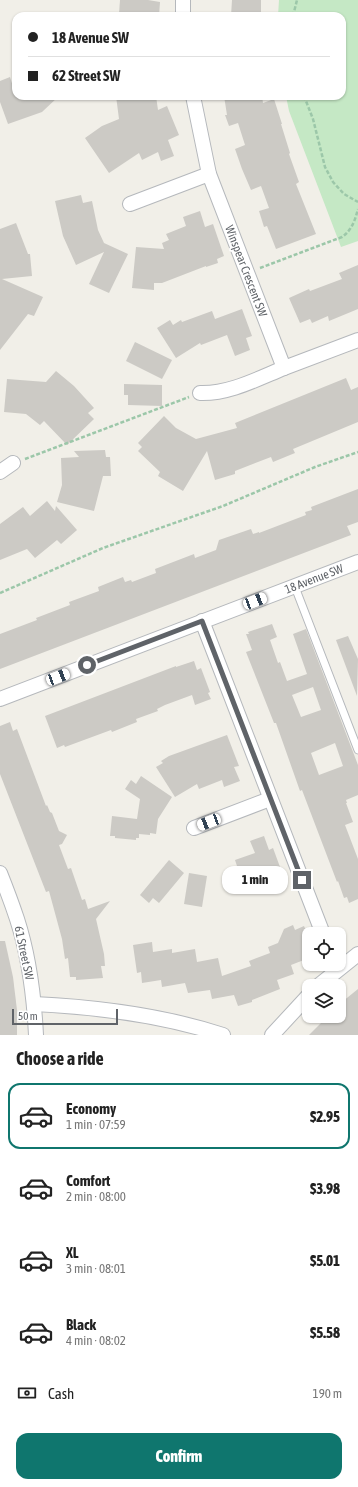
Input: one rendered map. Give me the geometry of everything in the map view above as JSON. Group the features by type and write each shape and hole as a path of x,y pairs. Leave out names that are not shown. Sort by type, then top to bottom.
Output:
{"street":[{"path":"183,0 183,12"},
{"name":"Winspear Crescent SW","path":"194,100 209,174 284,368"},
{"path":"130,204 209,174"},
{"path":"200,393 214,394 226,390 358,340"},
{"path":"0,472 13,463"},
{"name":"18 Avenue SW","path":"0,699 358,562"},
{"path":"202,621 320,927"},
{"path":"194,828 270,799"},
{"name":"61 Street SW","path":"0,873 17,920 24,945 34,1004 36,1035"},
{"path":"346,961 358,954"},
{"path":"325,979 332,971"},
{"path":"272,1035 302,1003"},
{"path":"34,1004 118,1011 177,1023 223,1035"}],"lane":[{"path":"295,587 358,750"}],"path":[{"path":"294,12 297,0"},
{"path":"306,100 313,119 325,167 333,182 344,194 358,202"},
{"path":"247,273 342,237 354,224 358,209"},
{"path":"13,463 200,393"},
{"path":"0,593 103,548 223,506 315,467 358,452"}],"green space":[{"path":"279,0 358,0 358,241 341,247 289,111 287,100 346,100 346,12 278,12"}],"building":[{"path":"120,0 148,0 160,2 159,12 119,12"},
{"path":"232,0 261,0 261,12 231,12"},
{"path":"10,77 12,83 12,100 55,100 42,112 8,124 0,102 0,81"},
{"path":"117,100 157,100 158,110 167,106 179,135 168,140 174,156 161,161 158,152 142,160 139,153 109,173 85,138 102,126 119,119"},
{"path":"225,100 263,100 263,103 274,100 290,153 289,154 299,182 296,184 316,234 276,249 267,226 264,227 259,211 269,208 261,186 251,190 235,149 245,145 238,123 229,126 225,115 227,115"},
{"path":"81,195 83,203 92,201 98,230 104,243 128,254 109,293 89,284 104,252 76,265 63,236 55,201"},
{"path":"200,211 205,227 213,224 224,256 217,259 218,263 206,266 162,283 154,283 154,290 132,288 136,247 164,249 162,243 169,240 166,234 186,226 183,217"},
{"path":"16,223 28,254 30,254 32,276 2,279 43,297 34,316 28,314 0,350 0,229"},
{"path":"358,265 358,309 329,321 328,316 312,323 310,319 300,323 289,298 309,289 310,291 342,279 339,273"},
{"path":"242,309 252,336 246,338 250,350 235,356 227,335 201,345 200,343 176,358 157,328 170,320 173,325 181,320 182,322 212,311 215,319"},
{"path":"135,342 172,360 162,379 126,361"},
{"path":"56,371 74,386 94,408 88,413 94,419 67,445 44,421 40,425 26,414 4,412 7,379 46,382"},
{"path":"346,378 351,390 358,387 358,422 293,449 295,453 273,462 271,457 235,471 235,474 215,480 207,451 183,491 158,476 160,472 138,451 142,447 138,443 164,416 176,428 196,439 237,428 235,423"},
{"path":"124,384 162,385 162,406 128,405 128,395 124,395"},
{"path":"105,450 106,457 110,457 111,476 103,476 94,511 57,502 62,485 61,458 79,457 74,451"},
{"path":"358,489 358,522 347,526 351,535 0,669 0,634 37,620 36,618 70,605 69,602 99,591 98,587 123,577 125,582 131,580 132,582 156,573 155,569 194,554 195,558 216,550 219,540 251,529 253,534 259,533 306,515 305,512 312,510 311,507"},
{"path":"47,501 55,511 56,506 77,530 61,544 57,540 35,558 27,549 0,560 0,524 23,507 30,516"},
{"path":"272,624 277,637 270,640 278,663 280,662 287,681 307,674 293,634 306,629 358,765 358,795 346,800 353,822 345,825 358,859 358,899 349,903 347,897 344,898 338,881 337,882 302,790 300,791 276,723 274,723 246,652 252,650 246,634 249,634 248,632","holes":["313,687 321,710 301,717 292,695","335,743 343,766 319,775 311,753"]},
{"path":"348,636 358,659 357,696 336,640"},
{"path":"194,661 197,670 201,668 211,699 195,705 192,695 165,705 157,709 158,711 136,719 137,722 112,732 111,730 65,747 64,745 57,748 45,716 176,666"},
{"path":"10,722 13,731 17,729 46,806 47,805 52,813 59,831 67,835 62,844 59,845 68,869 71,868 82,900 85,899 88,909 110,901 96,919 104,954 105,966 101,966 103,978 76,980 76,977 70,977 68,958 65,959 62,939 49,891 46,892 0,774 0,726"},
{"path":"227,735 239,766 234,767 240,781 224,787 222,780 199,789 197,784 175,797 156,767 163,763 161,761 169,756"},
{"path":"141,776 172,797 158,819 156,834 139,834 139,838 136,838 136,840 115,838 115,836 110,836 112,816 137,819 140,799 125,789 131,780 136,784"},
{"path":"264,836 269,850 273,848 280,867 272,869 275,875 241,888 236,873 239,872 235,860 255,853 250,841"},
{"path":"169,860 184,873 159,903 153,898 149,903 140,895"},
{"path":"189,873 207,876 202,907 184,904"},
{"path":"293,925 295,930 304,926 302,927 302,961 291,965 294,974 277,980 280,989 252,1000 252,1002 238,1006 234,995 212,999 210,990 188,993 185,983 162,987 161,980 142,983 141,972 137,973 133,945 152,942 153,952 172,949 172,953 195,949 197,962 218,958 222,976 251,966 249,961 270,953 268,947 278,943 284,929"},
{"path":"0,941 5,941 13,977 17,1010 17,1035 0,1035"},
{"path":"358,989 358,1035 309,1035 321,1023 346,1023 346,999"}],"route":[{"path":"87,665 202,621 302,880"}]}
